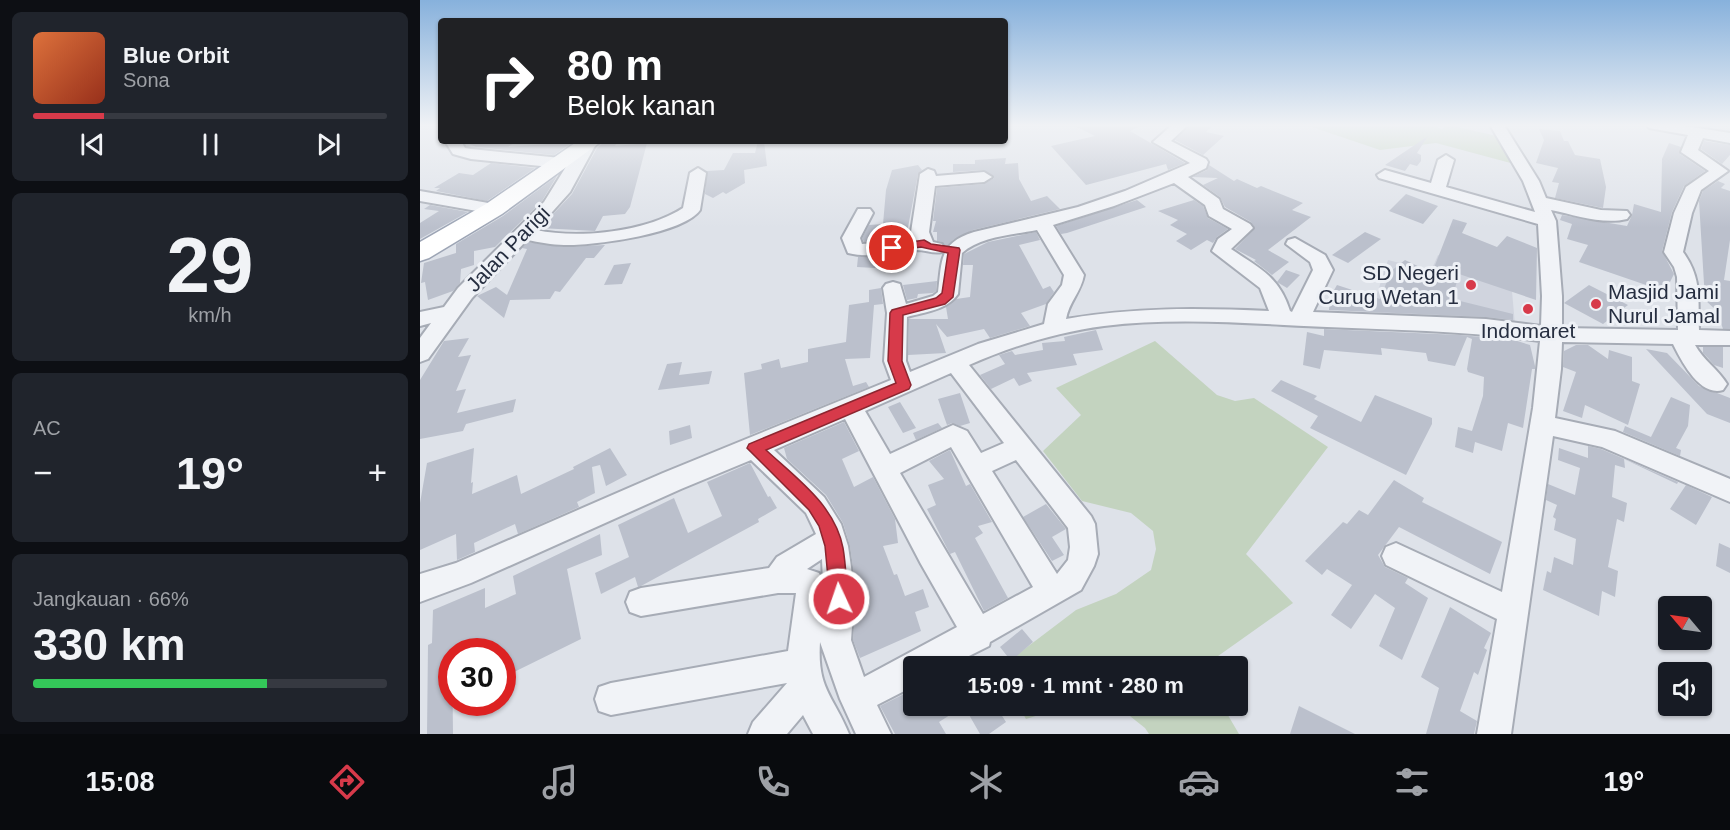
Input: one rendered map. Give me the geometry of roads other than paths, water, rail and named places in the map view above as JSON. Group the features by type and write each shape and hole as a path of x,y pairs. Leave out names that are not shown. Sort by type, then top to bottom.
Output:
{"main road":[{"path":"420,253 494,209 565,159"}],"street":[{"path":"530,159 561,162"},
{"name":"Jalan Parigi","path":"420,354 481,276 525,234 561,192 582,159"},
{"path":"984,177 928,178 920,232 927,247 955,250 982,236 1042,223 1176,176 1201,164 1192,159"},
{"path":"1494,734 1543,425 1552,335 1547,221 1519,159"},
{"path":"1701,159 1720,171 1694,188 1683,213 1672,252 1684,267 1687,277 1685,337 1692,360 1715,384"},
{"path":"1437,189 1446,160"},
{"path":"525,234 564,240 622,234 677,220 691,210 698,173"},
{"path":"1385,175 1547,221"},
{"path":"1176,176 1213,203 1215,212 1244,228 1225,243 1221,250 1226,256 1268,284 1290,319"},
{"path":"420,196 494,209"},
{"path":"1540,202 1601,215 1621,215"},
{"path":"864,213 851,238 855,249 876,250 924,244"},
{"path":"1042,223 1074,275 1072,286 1058,304 1054,328"},
{"path":"1290,319 1323,270 1318,259 1295,244"},
{"path":"897,313 940,301 948,294 955,250"},
{"path":"893,288 897,313 895,361 904,385"},
{"path":"420,319 451,312"},
{"path":"420,588 461,574 672,481 955,363 1017,338 1054,328 1104,320 1178,314 1486,326 1552,335 1730,338"},
{"path":"937,656 1071,581 1081,567 1085,550 1081,524 955,363"},
{"path":"851,408 978,635"},
{"path":"1543,425 1606,438 1730,491"},
{"path":"886,468 953,435 958,438 1052,592"},
{"path":"976,467 1021,446"},
{"path":"755,448 814,505 827,524 834,546 837,567 839,599 835,640 856,699 874,734"},
{"path":"778,580 787,566 818,546"},
{"path":"1396,556 1513,612"},
{"path":"641,602 778,580 793,579 809,583 813,597 805,637 804,676 832,734"},
{"path":"856,699 903,674"},
{"path":"611,699 804,676"},
{"path":"765,734 804,676"}],"place":[{"name":"SD Negeri Curug Wetan 1","path":"1471,285"},
{"name":"Masjid Jami Nurul Jamal","path":"1596,304"},
{"name":"Indomaret","path":"1528,309"}]}
